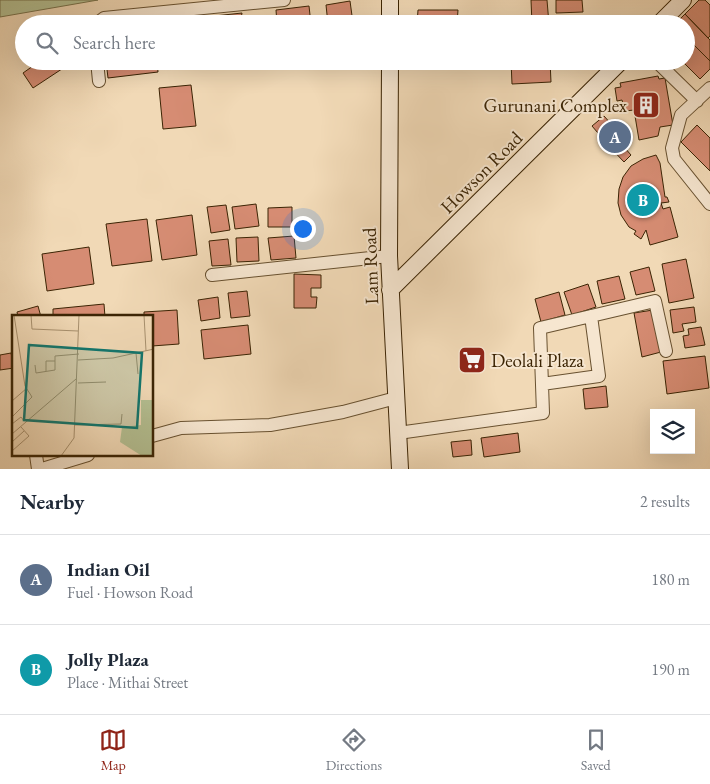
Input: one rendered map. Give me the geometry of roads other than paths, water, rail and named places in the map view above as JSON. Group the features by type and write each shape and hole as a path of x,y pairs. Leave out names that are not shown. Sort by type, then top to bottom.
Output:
{"main road":[{"path":"390,0 390,15"},
{"path":"668,15 683,0"},
{"name":"Lam Road","path":"390,70 389,256 400,469"},
{"name":"Howson Road","path":"390,290 612,70"}],"street":[{"path":"134,15 284,0"},
{"path":"98,70 99,81"},
{"path":"665,70 697,101"},
{"path":"709,201 674,159 672,148 681,115 710,88"},
{"path":"212,275 389,256"},
{"path":"398,434 543,413 540,328 655,301 666,351"},
{"path":"542,384 599,376 591,316"},
{"path":"154,435 181,428 270,425 343,412 396,398"},
{"path":"40,469 81,457"}],"place":[{"name":"Gurunani Complex","path":"646,105"},
{"name":"Indian Oil","path":"615,137"},
{"name":"Jolly Plaza","path":"643,200"},
{"name":"Deolali Plaza","path":"472,360"}]}
